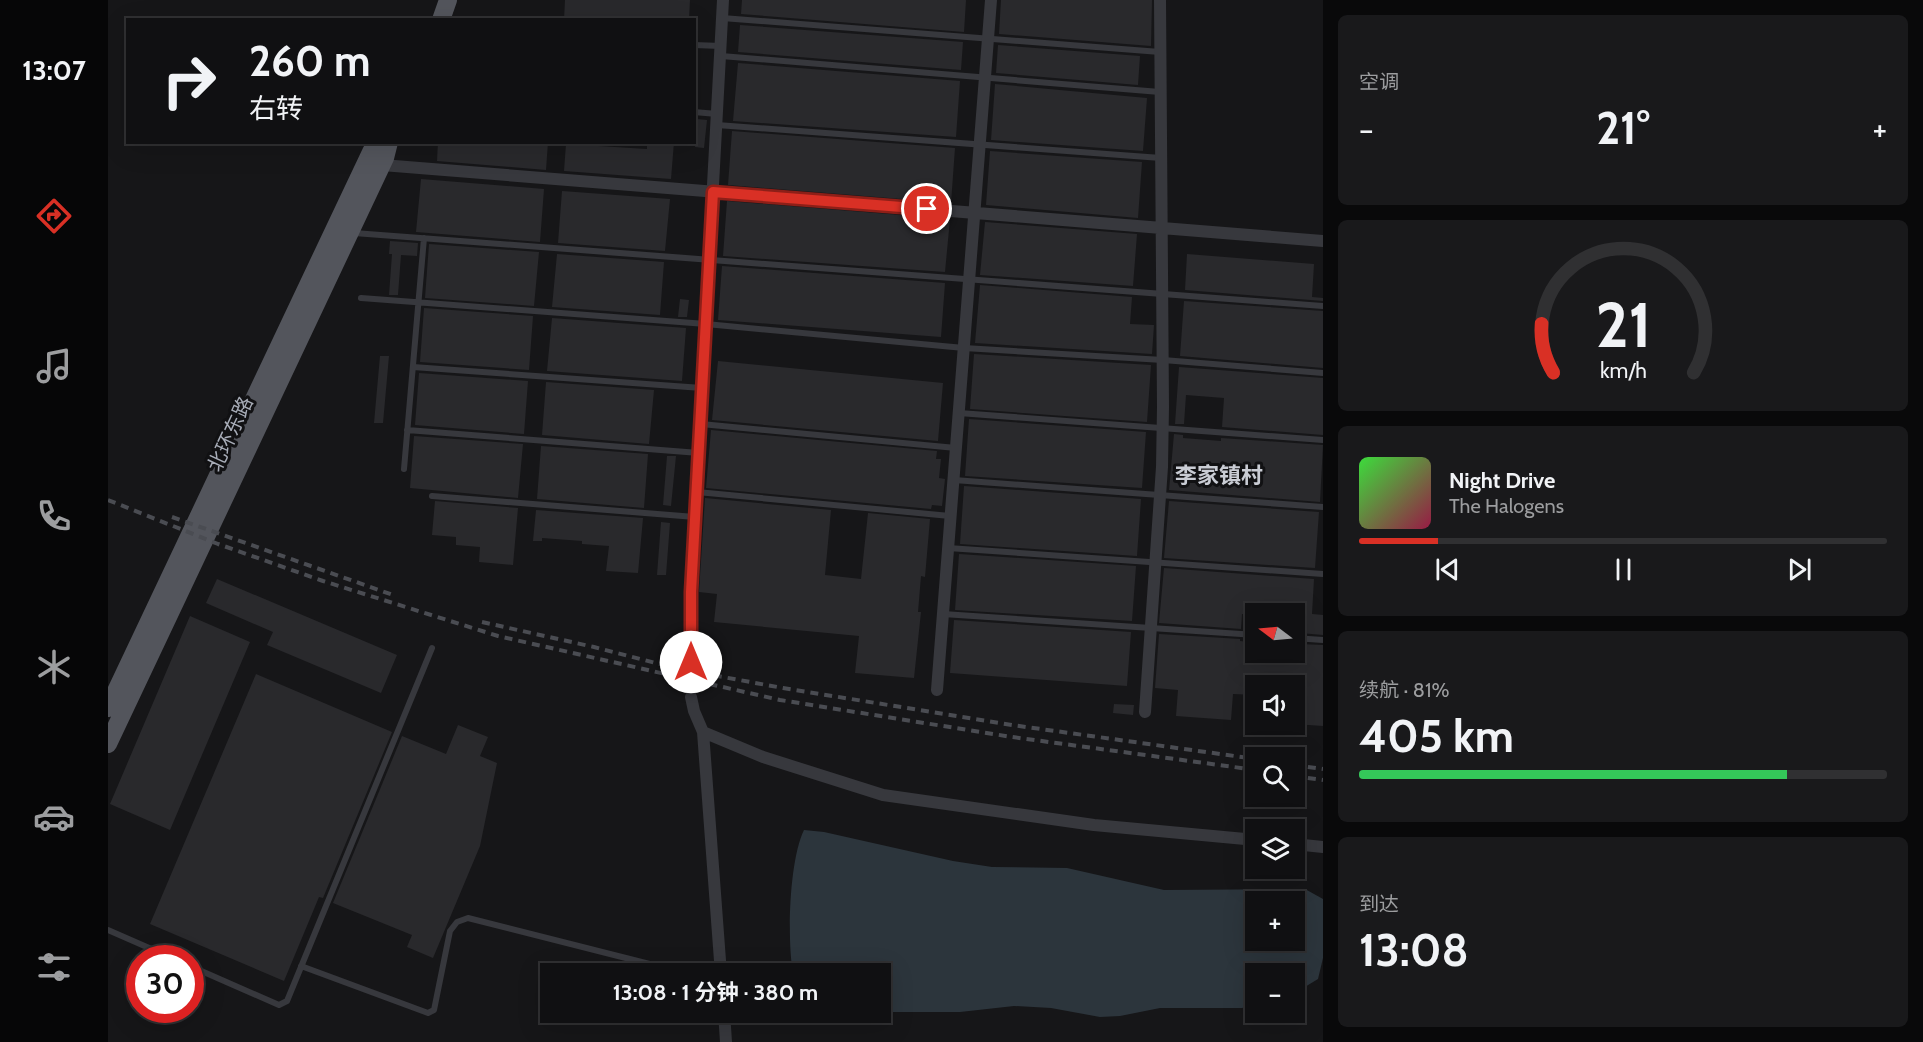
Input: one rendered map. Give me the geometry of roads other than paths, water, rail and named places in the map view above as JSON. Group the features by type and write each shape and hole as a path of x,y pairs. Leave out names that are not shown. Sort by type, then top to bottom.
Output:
{"main road":[{"path":"442,18 448,0"},
{"name":"北环东路","path":"108,708 377,144"},
{"name":"北环东路","path":"108,744 382,165 388,144"}],"street":[{"path":"691,662 691,592 723,0"},
{"path":"937,690 991,0"},
{"path":"1145,712 1160,495 1162,428 1160,0"},
{"path":"382,165 1323,241"},
{"path":"692,697 694,711 703,732 720,963"},
{"path":"703,732 763,757 883,795 1094,825 1245,839"},
{"path":"1305,845 1323,847"},
{"path":"725,1023 726,1042"}],"lane":[{"path":"723,18 1160,52"},
{"path":"696,45 721,51 985,78 1160,92"},
{"path":"696,113 717,120 980,145 1161,158"},
{"path":"350,232 1162,296 1323,306"},
{"path":"404,470 424,238"},
{"path":"362,298 706,324 964,348 1163,360 1323,373"},
{"path":"413,367 703,388"},
{"path":"958,413 1323,440"},
{"path":"701,424 956,448"},
{"path":"407,430 699,453"},
{"path":"953,480 1323,507"},
{"path":"697,492 951,516"},
{"path":"432,496 695,517"},
{"path":"948,548 1323,574"},
{"path":"943,614 1245,634"},
{"path":"1305,639 1323,640"},
{"path":"204,972 279,1005 287,1001 432,648"},
{"path":"301,966 428,1013 435,1010 450,931 457,922 468,918 646,963"},
{"path":"108,930 142,945"}],"tunnel":[{"path":"691,662 691,697"}],"railway":[{"path":"108,500 218,544 323,581 498,636 780,700 1012,737 1245,769"},
{"path":"172,517 393,595"},
{"path":"482,622 679,669 783,688 1012,725 1245,757"},
{"path":"1305,767 1323,769"},
{"path":"1305,778 1323,780"}],"district":[{"name":"李家镇村","path":"1219,475"}]}
